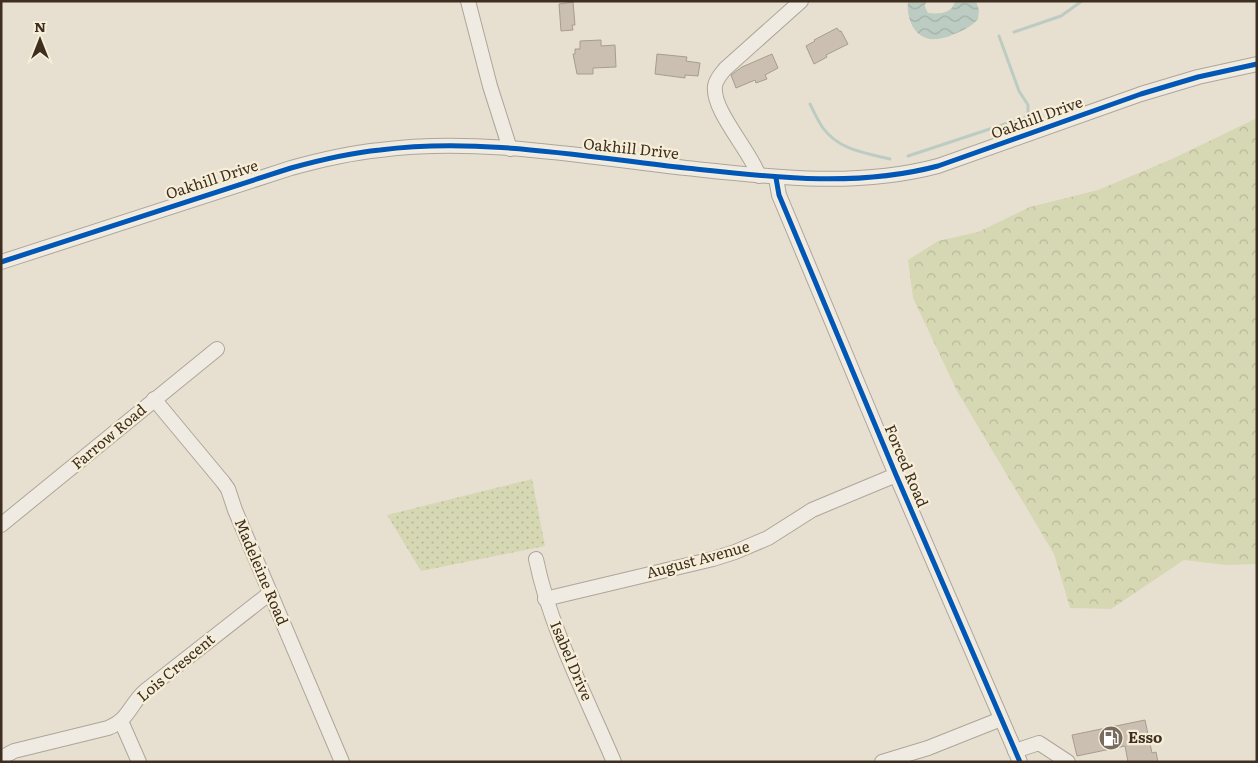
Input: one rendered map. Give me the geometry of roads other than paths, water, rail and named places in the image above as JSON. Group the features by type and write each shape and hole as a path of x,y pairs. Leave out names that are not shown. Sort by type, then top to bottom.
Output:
{"street":[{"path":"468,1 490,86 510,149"},
{"path":"759,176 752,159 720,108 715,87 724,69 801,1"},
{"name":"Oakhill Drive","path":"1,262 291,168 327,159 381,150 444,147 510,149 776,178 849,178 891,175 923,170 965,157 1164,86 1257,64"},
{"name":"Forced Road","path":"776,178 779,195 896,475 1017,756"},
{"name":"Farrow Road","path":"1,525 217,349"},
{"name":"Madeleine Road","path":"154,399 228,489 342,762"},
{"name":"August Avenue","path":"545,599 713,559 735,552 768,538 822,506 896,475"},
{"name":"Isabel Drive","path":"536,558 545,599 614,762"},
{"name":"Lois Crescent","path":"121,721 142,694 270,593"},
{"path":"882,762 955,738 1001,719"},
{"path":"1,758 14,751 108,728 121,721 139,762"},
{"path":"1017,756 1039,743 1068,762"}],"water":[{"path":"908,1 928,1 925,7 928,13 936,13 948,11 955,1 976,1 979,10 978,19 967,28 951,36 929,39 917,33 913,28 910,21"}],"waterway":[{"path":"1014,32 1061,16 1082,1"},
{"path":"908,156 1023,119 1028,115 1028,105 1019,91 999,36"},
{"path":"810,104 823,128 837,141 853,150 890,159"}],"place":[{"name":"Esso","path":"1111,738"}]}
